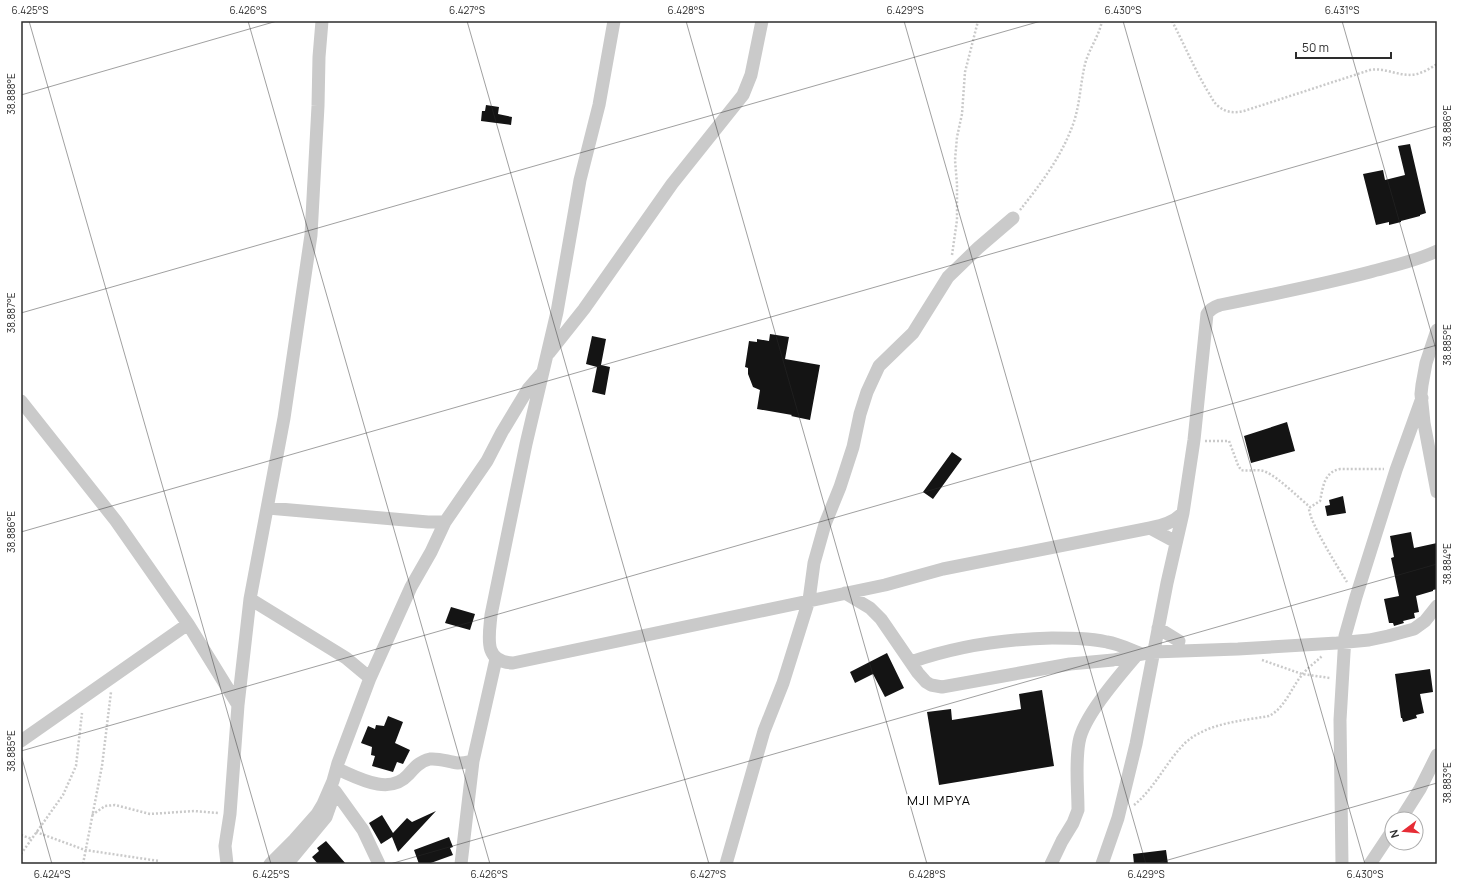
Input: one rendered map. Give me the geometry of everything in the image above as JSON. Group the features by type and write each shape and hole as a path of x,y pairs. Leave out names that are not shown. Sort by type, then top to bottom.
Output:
{"street":[{"path":"227,864 225,846 230,814 238,705 250,599 284,418 312,235 319,57 322,21"},
{"path":"614,21 599,105 580,180 557,312 526,444 491,615 489,640 491,650 496,659 504,663 528,661 845,593 943,569 1150,528 1171,522 1183,513"},
{"path":"547,356 584,309 672,184 743,95 751,76 762,21"},
{"path":"726,864 764,731 783,683 809,600 814,563 825,524 840,487 867,392 880,366 913,332 948,277 978,248 1013,218"},
{"path":"1051,864 1076,817 1078,810 1077,765 1079,742 1086,723 1114,683 1144,654 1158,628 1183,513 1194,440 1207,314 1211,309 1220,305 1294,291 1346,279 1406,262 1437,251"},
{"path":"1437,330 1423,375 1422,385 1424,423 1437,492"},
{"path":"270,864 317,814 323,804 333,781 370,678 411,587 431,552 445,522 487,461 502,432 528,389 543,373"},
{"path":"1342,864 1340,720 1343,678 1340,643 1396,470 1422,398"},
{"path":"21,401 116,521 188,624 238,705"},
{"path":"268,508 428,522 445,522"},
{"path":"1150,528 1176,542"},
{"path":"845,593 870,608 880,619 926,682 931,685 942,687 1070,664 1113,660 1144,654 1340,643 1388,636 1414,629 1425,621 1437,606"},
{"path":"250,599 346,658 370,678"},
{"path":"21,741 83,696 188,624"},
{"path":"1158,628 1179,641"},
{"path":"911,662 939,652 1020,639 1090,639 1109,642 1144,654"},
{"path":"1102,864 1118,818 1136,744 1144,654"},
{"path":"461,864 473,761 496,659"},
{"path":"287,864 326,816 336,791 342,770 346,744"},
{"path":"1406,811 1420,789 1437,755"},
{"path":"342,770 368,783 388,784 402,781 417,764 431,759 440,759 457,763 473,761"},
{"path":"336,791 363,830 379,864"},
{"path":"1370,864 1384,844"}],"path":[{"path":"948,277 957,220 955,160 957,137 963,108 965,72 978,21"},
{"path":"1013,218 1052,166 1072,127 1078,108 1085,62 1102,21"},
{"path":"1172,21 1202,82 1214,102 1218,107 1234,113 1370,70 1380,69 1412,75 1418,74 1437,64"},
{"path":"1194,440 1211,442 1229,441 1238,465 1242,470 1261,470 1266,472 1273,476 1310,507"},
{"path":"1310,507 1320,501 1325,480 1329,474 1334,471 1359,469 1396,470"},
{"path":"1310,507 1310,516 1331,556 1356,596"},
{"path":"1118,818 1144,797 1179,750 1193,737 1226,724 1273,714 1282,704 1302,674 1340,643"},
{"path":"1257,658 1270,664 1302,674 1343,678"},
{"path":"83,864 92,818 91,816 102,766 114,676"},
{"path":"21,854 63,795 76,766 83,696"},
{"path":"91,816 105,806 115,805 150,814 194,811 230,814"},
{"path":"36,832 85,850 159,861"},
{"path":"21,835 32,839"}],"building":[{"path":"486,105 499,107 498,114 512,117 511,125 481,121 482,111 485,111"},
{"path":"1410,144 1426,213 1389,225 1389,222 1376,225 1363,174 1383,170 1385,180 1405,175 1398,146"},
{"path":"770,334 789,337 785,359 820,365 810,420 791,416 792,415 757,409 760,390 753,387 748,374 748,368 745,367 749,341 757,342 757,339 769,341"},
{"path":"592,336 606,339 601,365 610,367 605,395 592,392 597,367 586,364"},
{"path":"1287,422 1295,451 1251,463 1244,436"},
{"path":"952,452 962,459 933,499 923,492"},
{"path":"1343,496 1346,513 1327,516 1325,506 1330,505 1329,500"},
{"path":"1411,532 1414,548 1437,543 1437,589 1416,596 1419,612 1414,613 1415,618 1403,621 1404,623 1394,626 1393,623 1389,623 1384,599 1399,596 1391,558 1394,557 1390,536"},
{"path":"451,607 475,614 470,630 445,623"},
{"path":"887,653 904,688 885,697 873,674 855,683 850,672"},
{"path":"1430,669 1433,692 1420,694 1424,713 1416,715 1417,718 1403,722 1401,718 1395,674"},
{"path":"1042,690 1054,766 939,785 927,712 951,709 952,720 1021,709 1019,694"},
{"path":"388,716 403,722 395,743 410,750 403,764 397,762 393,772 372,766 375,756 371,755 372,747 361,743 368,726 375,729 376,725 384,726"},
{"path":"436,811 398,852 392,837 381,844 369,823 382,815 393,833 407,818 412,822"},
{"path":"449,837 453,847 450,848 453,855 428,864 419,864 414,850"},
{"path":"326,841 346,864 318,864 312,857 319,851 317,848"},
{"path":"1166,850 1168,864 1134,864 1133,854"}],"district":[{"name":"MJI MPYA","path":"939,800"}]}
